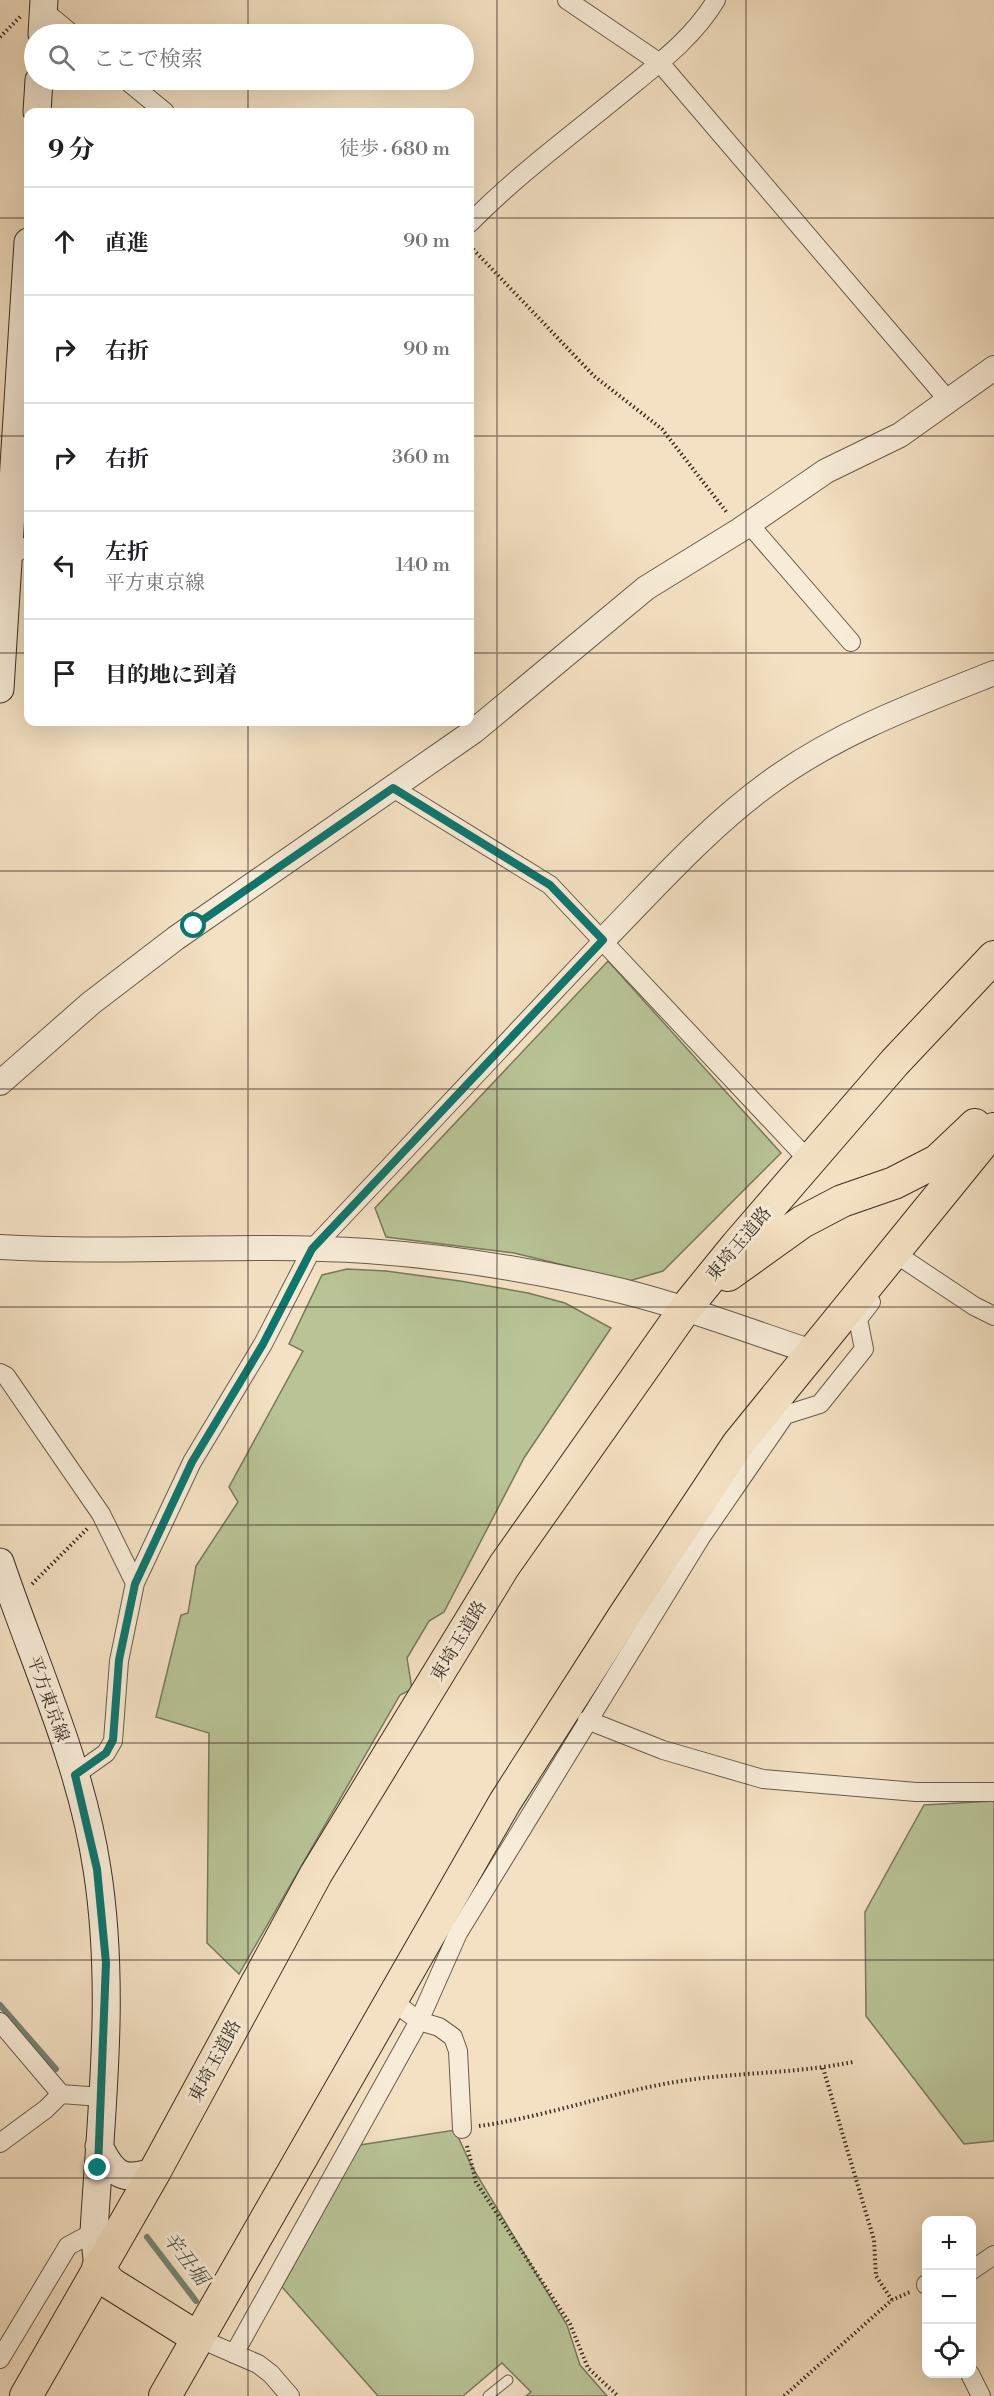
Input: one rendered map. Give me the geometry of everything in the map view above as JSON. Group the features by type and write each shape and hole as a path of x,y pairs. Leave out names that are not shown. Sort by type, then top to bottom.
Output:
{"highway":[{"name":"東埼玉道路","path":"26,2396 155,2171 316,1874 504,1566 685,1309 736,1245 895,1062 994,957"},
{"path":"685,1309 749,1258 802,1222 842,1201 894,1183 938,1161 980,1120 994,1110"},
{"path":"165,2396 505,1802 624,1616 738,1444 812,1352 898,1256 994,1129"},
{"path":"98,2268 110,2283 198,2338"}],"main road":[{"path":"37,108 38,90"},
{"path":"0,689 2,636 18,551 24,366"},
{"name":"平方東京線","path":"0,1562 75,1775 97,1869 106,1963 94,2232 98,2268"},
{"path":"99,2146 108,2165 123,2175 135,2178 155,2171"}],"street":[{"path":"567,0 660,63 948,400"},
{"path":"474,219 496,196 660,63 705,18 716,0"},
{"path":"43,15 57,24"},
{"path":"138,90 160,108"},
{"path":"474,723 646,588 745,527 826,471 900,435 994,369"},
{"path":"745,527 851,642"},
{"path":"75,1775 106,1753 113,1740 119,1660 135,1584 192,1462 263,1344 312,1249 603,940 701,840 768,783 810,755 862,728 994,673"},
{"path":"0,1083 91,1003 176,938 393,788 470,726"},
{"path":"393,788 550,885 798,1149"},
{"path":"0,1247 368,1251 488,1265 611,1289 685,1309 812,1352"},
{"path":"234,2354 419,2021 458,1933 701,1537 784,1415 820,1404 864,1349 858,1319 898,1256 974,1306 994,1316"},
{"path":"0,1373 6,1376 101,1514 135,1584"},
{"path":"588,1720 663,1750 763,1779 916,1792 994,1792"},
{"path":"391,2000 419,2021 439,2027 453,2037 458,2051 462,2129"},
{"path":"0,2022 61,2094 101,2097"},
{"path":"0,2143 46,2109 61,2094"},
{"path":"0,2359 68,2246 94,2232"},
{"path":"976,2267 994,2255"},
{"path":"198,2338 258,2364 271,2374 290,2396"},
{"path":"972,2378 981,2396"}],"lane":[{"path":"488,2396 508,2380"}],"path":[{"path":"474,250 594,376 662,429 745,527"},
{"path":"14,1602 101,1514"},
{"path":"618,2396 588,2368 570,2324 476,2182 462,2129 493,2124 652,2086 711,2076 823,2068 853,2062"},
{"path":"823,2068 874,2240 876,2276 892,2300"},
{"path":"784,2396 892,2300 922,2286"}],"green space":[{"path":"608,961 781,1153 663,1271 629,1281 514,1253 386,1237 375,1208"},
{"path":"347,1269 386,1271 528,1293 565,1303 611,1328 524,1458 444,1612 429,1621 407,1658 412,1689 400,1695 239,1974 207,1943 209,1733 156,1717 181,1615 188,1613 196,1566 238,1502 229,1487 303,1351 289,1344 322,1275"},
{"path":"994,1801 994,2141 964,2144 866,2016 865,1912 924,1805"},
{"path":"455,2130 471,2165 567,2325 580,2365 607,2396 526,2396 531,2392 502,2363 463,2396 378,2396 282,2287 360,2145"}],"waterway":[{"name":"辛丑堀","path":"0,2005 56,2069"},
{"name":"辛丑堀","path":"147,2237 196,2301"}],"route":[{"path":"98,2168 106,1963 97,1869 75,1775 106,1753 113,1740 119,1660 135,1584 192,1462 263,1344 312,1249 603,940 550,885 393,788 194,926"}]}
